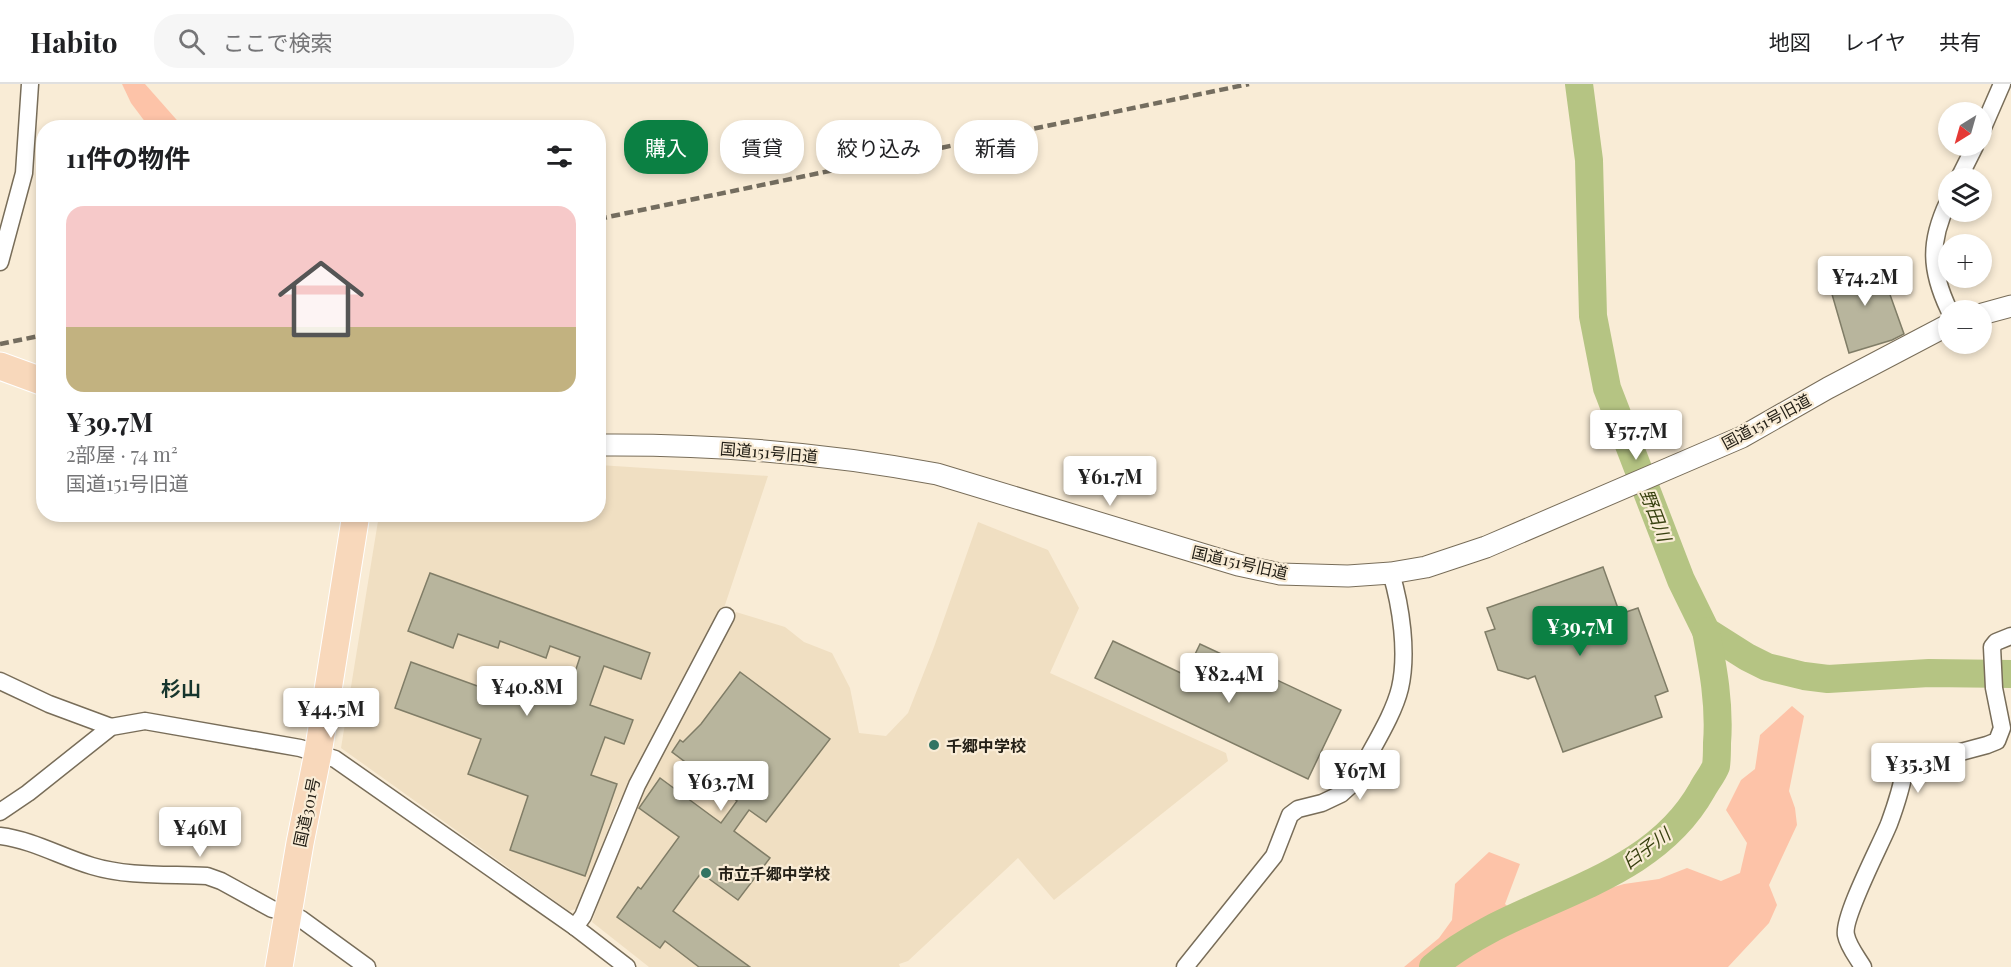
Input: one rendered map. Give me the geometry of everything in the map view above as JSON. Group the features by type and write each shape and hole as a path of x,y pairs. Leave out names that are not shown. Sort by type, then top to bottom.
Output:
{"highway":[{"path":"0,366 36,379"},
{"name":"国道301号","path":"279,967 287,912 318,753 355,522"}],"street":[{"path":"0,262 24,173 30,84"},
{"path":"1992,107 2002,84"},
{"path":"1939,222 1933,257 1937,279 1945,300"},
{"path":"1992,311 2011,306"},
{"name":"国道151号旧道","path":"606,445 708,447 902,467 937,474 1238,565 1280,574 1348,576 1391,573 1426,567 1486,547 1670,468 1742,436 1938,330"},
{"path":"1185,967 1274,856 1290,815 1298,809 1341,795 1358,776 1400,688 1403,660 1399,600 1391,573"},
{"path":"575,927 583,916 637,785 726,616"},
{"path":"1863,967 1845,933 1852,907 1901,790 1905,767 1996,741 2002,728 1994,688 1992,647 1996,642 2011,636"},
{"path":"0,681 49,704 111,727"},
{"path":"0,812 28,793 111,727 145,721 300,748 335,759 575,927 627,967"},
{"path":"0,836 13,837 92,866 120,872 207,876 221,881 272,909 287,912 301,919 367,967"}],"shaded area":[{"path":"122,84 145,84 177,120 144,120 131,103"},
{"path":"606,465 768,476 721,617 616,808 579,908 569,911 341,748 378,522 606,522"},
{"name":"千郷中学校","path":"978,522 1048,550 1079,608 1050,673 1226,753 1228,761 1054,900 1018,858 908,961 899,964 900,967 649,967 592,922 626,819 644,777 736,612 785,627 804,642 832,653 850,688 859,733 886,736 908,713"},
{"path":"1792,706 1804,716 1789,791 1795,808 1797,825 1769,885 1777,905 1769,923 1728,967 1404,967 1439,938 1452,920 1455,884 1489,852 1520,864 1505,904 1523,920 1567,901 1624,884 1659,879 1687,868 1721,881 1740,873 1747,843 1726,810 1741,780 1755,769 1760,735"}],"building":[{"path":"1878,261 1904,334 1849,353 1827,277"},
{"path":"1603,567 1620,614 1638,608 1668,691 1655,696 1662,717 1563,752 1535,676 1528,679 1498,670 1485,632 1495,629 1487,608"},
{"path":"430,573 650,653 641,679 604,666 590,705 633,720 624,744 605,737 591,775 617,784 585,876 510,850 528,796 468,774 481,739 395,708 411,662 505,696 513,675 567,696 580,657 550,646 546,658 500,641 498,648 458,634 453,648 408,631"},
{"path":"1113,641 1185,675 1200,644 1341,710 1308,779 1095,678"},
{"path":"740,672 830,739 766,822 749,810 734,831 770,858 738,900 701,873 673,911 750,967 699,967 665,941 660,948 617,917 638,887 641,889 679,837 639,808 660,778 721,823 737,801 672,752 680,740 683,742 701,724"}],"waterway":[{"name":"野田川","path":"1579,84 1589,160 1593,316 1607,388 1681,580 1706,631 1767,667 1804,676 1828,679 1929,673 2011,674"},
{"name":"臼子川","path":"1433,967 1466,943 1502,923 1614,871 1648,850 1678,823 1716,766 1717,701 1706,631"},
{"name":"臼子川","path":"1441,967 1447,955"}],"railway":[{"path":"606,217 1249,84"},
{"path":"0,344 36,337"}],"place":[{"name":"千郷中学校","path":"934,745"},
{"name":"市立千郷中学校","path":"706,873"}],"district":[{"name":"杉山","path":"181,687"}]}
